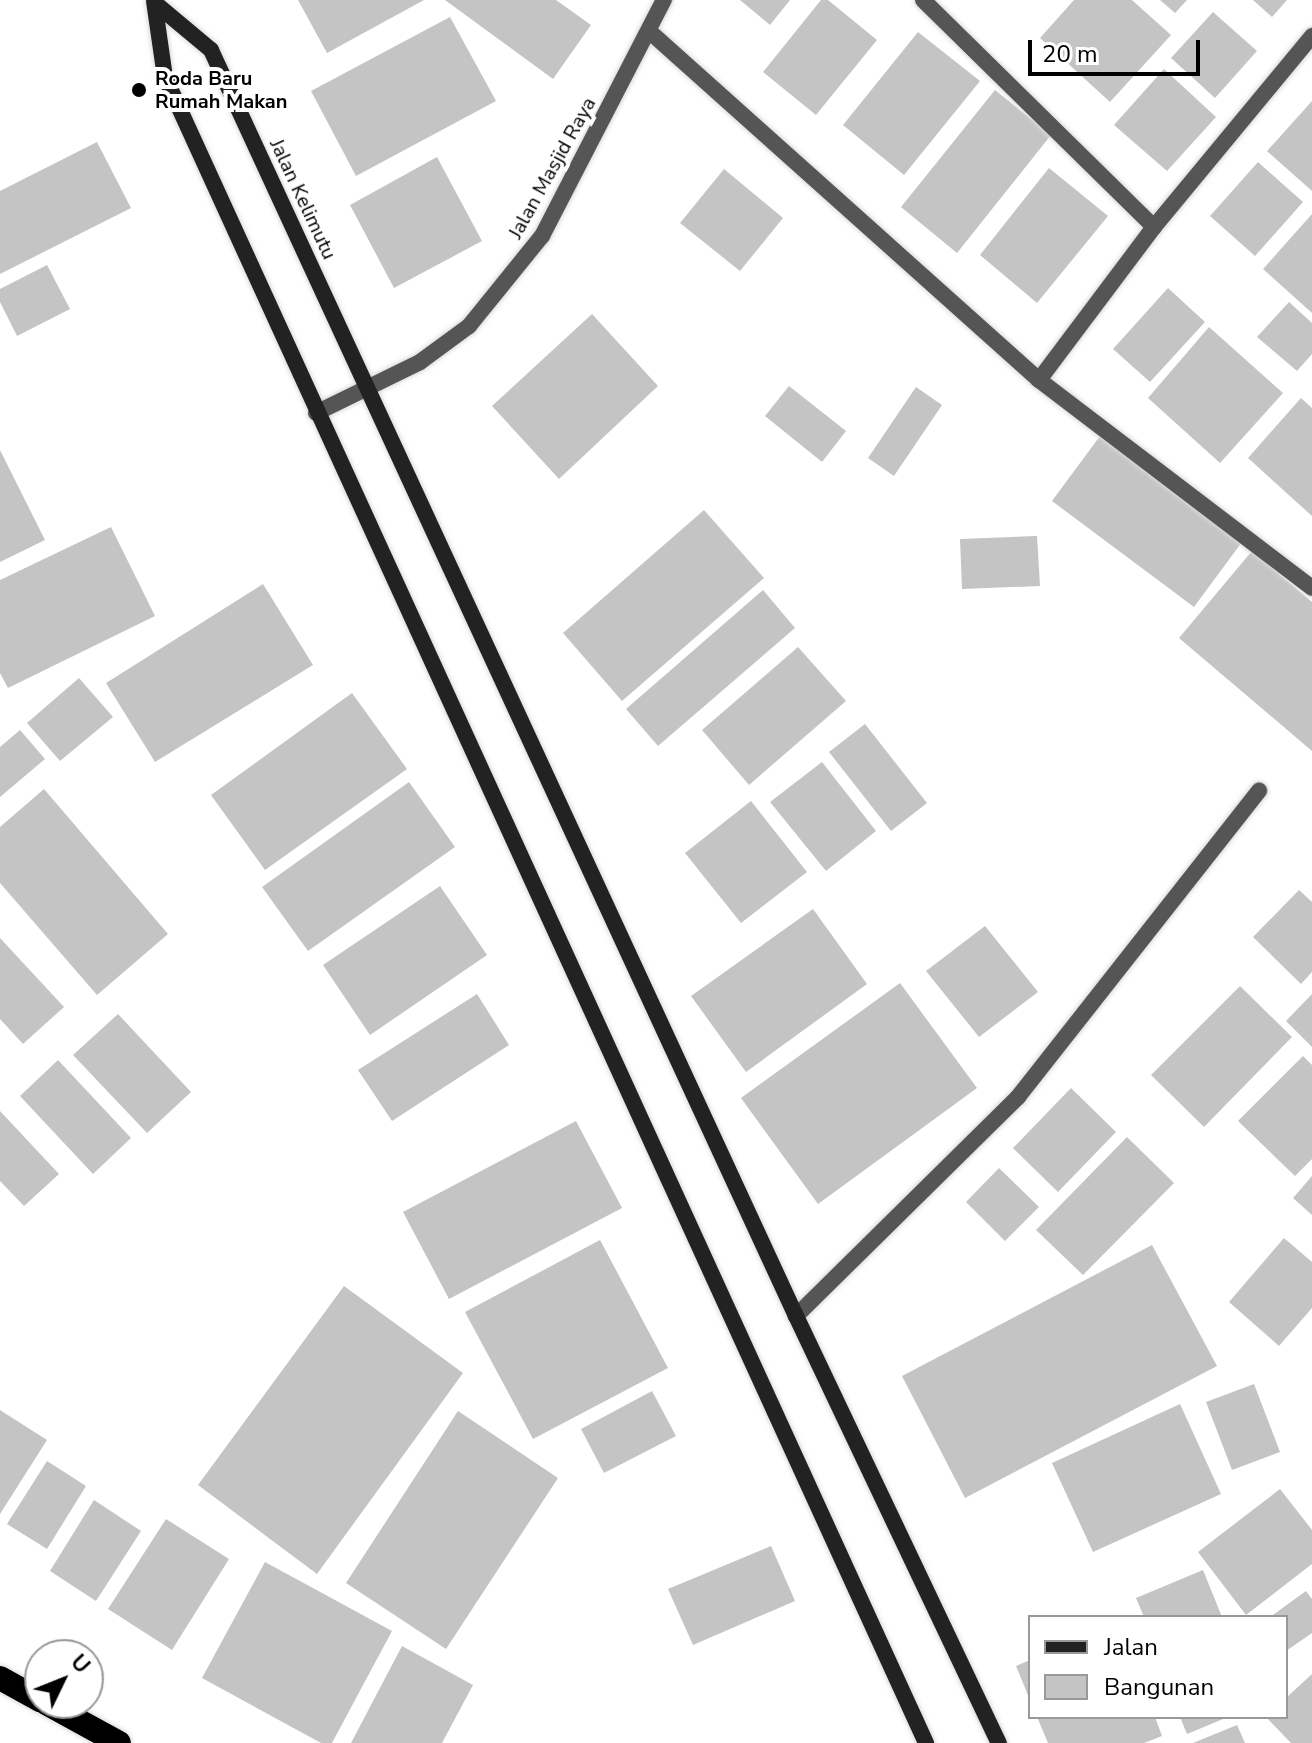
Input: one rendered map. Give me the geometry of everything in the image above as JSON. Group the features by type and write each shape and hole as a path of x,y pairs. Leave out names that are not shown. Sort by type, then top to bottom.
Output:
{"highway":[{"path":"0,1678 24,1691"},
{"path":"75,1719 119,1743"}],"street":[{"name":"Jalan Masjid Raya","path":"316,413 420,362 469,326 542,236 664,0"},
{"path":"923,0 1154,227"},
{"name":"Jalan Kelimutu","path":"155,2 211,50 796,1316 999,1743"},
{"name":"Jalan Kelimutu","path":"155,2 165,77 926,1743"},
{"path":"649,31 1039,380 1312,588"},
{"path":"1039,380 1154,227 1312,36"},
{"path":"796,1316 1018,1097 1259,791"}],"building":[{"path":"298,0 424,0 327,53"},
{"path":"445,0 556,0 591,25 553,79"},
{"path":"740,0 790,0 770,25"},
{"path":"821,0 828,0 877,40 816,115 763,72"},
{"path":"1074,0 1132,0 1171,35 1110,102 1040,38"},
{"path":"1160,0 1187,0 1175,13"},
{"path":"1253,0 1287,0 1272,17"},
{"path":"1213,12 1257,51 1215,98 1171,58"},
{"path":"450,17 496,101 356,176 311,91"},
{"path":"918,32 980,81 904,175 843,125"},
{"path":"1164,69 1216,117 1167,171 1114,125"},
{"path":"995,90 1051,135 957,253 901,207"},
{"path":"1312,101 1312,191 1267,151"},
{"path":"97,142 131,208 0,274 0,191"},
{"path":"437,157 482,241 394,288 350,205"},
{"path":"1258,162 1303,202 1255,256 1210,216"},
{"path":"1049,168 1108,216 1037,303 980,255"},
{"path":"724,169 783,218 740,271 680,223"},
{"path":"1312,214 1312,313 1263,269"},
{"path":"47,265 70,309 17,336 0,302 0,289"},
{"path":"1168,288 1205,322 1150,382 1113,349"},
{"path":"1289,302 1312,323 1312,354 1297,371 1257,337"},
{"path":"592,314 658,386 559,479 492,406"},
{"path":"1209,327 1283,393 1220,463 1148,398"},
{"path":"789,386 846,431 822,462 765,416"},
{"path":"916,387 942,405 894,476 868,458"},
{"path":"1301,398 1312,408 1312,516 1248,458"},
{"path":"1100,436 1242,542 1194,607 1052,501"},
{"path":"0,450 45,540 0,562"},
{"path":"704,510 764,578 622,701 563,633"},
{"path":"111,527 155,616 8,688 0,673 0,580"},
{"path":"1037,536 1040,586 962,589 960,539"},
{"path":"1252,551 1312,602 1312,751 1179,638"},
{"path":"263,584 313,665 155,762 106,683"},
{"path":"763,590 795,628 658,746 626,709"},
{"path":"798,647 846,701 749,785 702,730"},
{"path":"79,678 113,717 60,761 27,723"},
{"path":"352,693 407,769 265,870 211,795"},
{"path":"865,724 927,803 891,831 829,752"},
{"path":"20,730 45,759 0,797 0,747"},
{"path":"822,762 876,831 826,871 770,802"},
{"path":"409,782 455,847 308,951 262,887"},
{"path":"44,789 168,934 97,995 0,883 0,827"},
{"path":"751,801 807,872 741,923 685,853"},
{"path":"440,886 487,955 370,1035 323,965"},
{"path":"1299,890 1312,902 1312,972 1301,984 1253,937"},
{"path":"813,909 867,984 746,1072 691,996"},
{"path":"985,926 1038,992 979,1037 926,971"},
{"path":"0,938 64,1007 23,1044 0,1019"},
{"path":"900,983 977,1088 818,1204 741,1098"},
{"path":"1240,986 1292,1037 1204,1127 1151,1075"},
{"path":"477,994 509,1045 392,1121 358,1070"},
{"path":"1312,994 1312,1047 1286,1021"},
{"path":"118,1014 191,1092 147,1133 73,1055"},
{"path":"1303,1056 1312,1065 1312,1159 1295,1176 1238,1121"},
{"path":"58,1060 131,1138 93,1174 20,1096"},
{"path":"1071,1088 1116,1132 1058,1192 1013,1148"},
{"path":"0,1111 59,1174 24,1206 0,1181"},
{"path":"576,1121 622,1208 449,1299 403,1212"},
{"path":"1127,1137 1174,1183 1083,1275 1036,1230"},
{"path":"999,1168 1039,1207 1005,1241 966,1202"},
{"path":"1312,1176 1312,1215 1293,1198"},
{"path":"1284,1238 1312,1262 1312,1308 1279,1346 1229,1302"},
{"path":"600,1240 668,1368 533,1439 465,1312"},
{"path":"1152,1245 1217,1366 965,1498 902,1376"},
{"path":"344,1286 463,1373 317,1574 198,1485"},
{"path":"1254,1384 1280,1452 1232,1470 1206,1402"},
{"path":"652,1391 676,1436 604,1473 581,1429"},
{"path":"1180,1404 1221,1494 1093,1552 1052,1463"},
{"path":"0,1410 47,1440 0,1514"},
{"path":"458,1411 558,1478 446,1649 346,1583"},
{"path":"47,1461 86,1486 47,1549 7,1524"},
{"path":"1280,1489 1312,1530 1312,1564 1246,1615 1198,1552"},
{"path":"94,1500 141,1531 96,1601 50,1571"},
{"path":"166,1519 229,1559 172,1650 108,1609"},
{"path":"771,1546 795,1601 693,1645 668,1589"},
{"path":"265,1562 392,1631 332,1743 321,1743 202,1678"},
{"path":"1203,1570 1221,1615 1143,1615 1136,1598"},
{"path":"1306,1591 1312,1599 1312,1633 1288,1650 1288,1615 1273,1615"},
{"path":"402,1646 473,1685 442,1743 351,1743"},
{"path":"1028,1661 1028,1695 1016,1666"},
{"path":"1312,1674 1312,1743 1291,1743 1268,1719 1288,1719 1288,1696"},
{"path":"1038,1719 1156,1719 1162,1736 1144,1743 1048,1743"},
{"path":"1181,1719 1223,1719 1187,1734"},
{"path":"1237,1725 1245,1743 1193,1743"}],"place":[{"name":"Roda Baru Rumah Makan","path":"139,90"}]}
